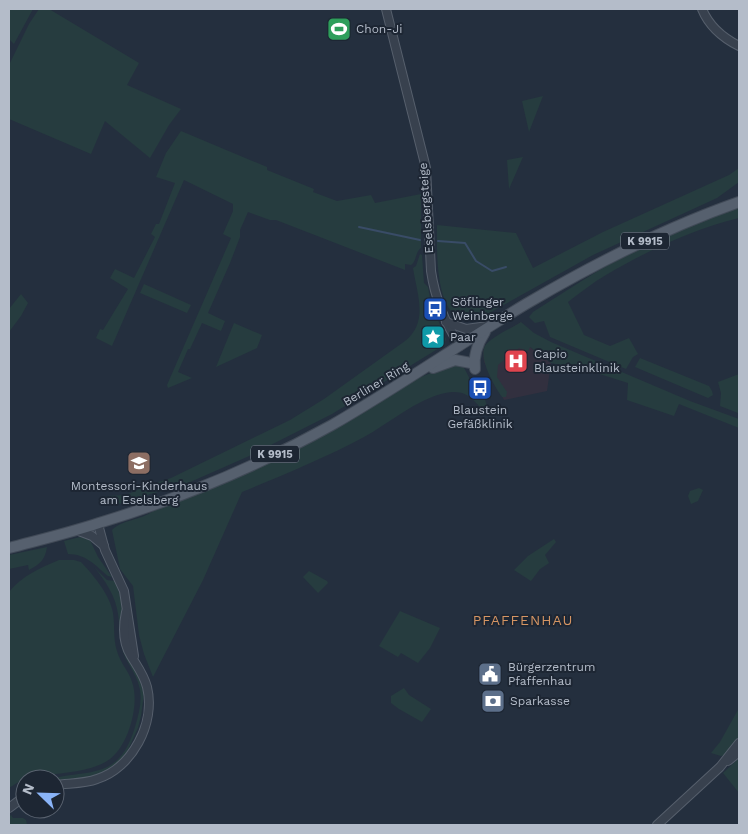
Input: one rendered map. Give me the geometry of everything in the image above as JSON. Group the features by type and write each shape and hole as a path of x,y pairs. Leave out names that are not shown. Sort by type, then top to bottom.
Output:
{"main road":[{"name":"Berliner Ring","path":"9,548 98,524 187,492 292,446 340,420 527,304 615,255 682,224 739,202"},
{"path":"422,370 455,360 461,360 473,366 477,347 491,327"}],"street":[{"name":"Eselsbergsteige","path":"386,9 426,168 431,271 436,296 446,322 460,346"},
{"path":"702,9 719,34 739,46"},
{"path":"446,322 466,329 491,327"},
{"path":"65,784 86,782 108,775 130,756 144,733 148,713 147,687 136,663 124,591 104,546 98,524"},
{"path":"76,530 92,536 104,546"},
{"path":"720,767 739,743"},
{"path":"657,825 739,752"}],"shaded area":[{"name":"Capio Blausteinklinik","path":"521,322 530,347 551,363 547,391 504,400 484,362 483,351 492,340"}],"green space":[{"path":"9,9 33,9 14,44 9,39"},
{"path":"39,9 49,9 139,63 127,85 181,109 169,125 150,158 105,121 91,154 9,119 9,65 29,24"},
{"path":"543,96 529,132 522,101"},
{"path":"181,131 267,167 267,170 314,189 313,192 337,201 371,195 375,203 421,194 421,248 411,265 405,264 405,270 276,220 270,220 248,212 240,230 240,237 230,263 208,313 225,321 221,331 202,323 178,372 192,378 168,388 167,385 231,238 223,234 233,211 233,204 184,180 112,346 96,338 100,329 103,330 128,289 110,278 115,269 134,278 155,237 151,234 156,224 159,224 175,183 156,177 166,153"},
{"path":"523,157 509,189 507,160"},
{"path":"739,168 739,182 717,198 593,255 484,316 465,320 455,315 448,306 439,279 437,225 516,233 533,268 603,232 729,175"},
{"path":"739,207 739,218 705,228 654,249 601,278 568,302 584,335 610,346 629,338 638,354 633,357 626,369 550,337 544,321 535,323 529,317 533,312 574,286 632,252 685,228"},
{"path":"420,254 422,255 424,283 428,287 431,303 446,339 444,345 332,414 247,457 179,487 150,494 127,503 116,504 106,499 106,496 126,495 171,478 290,420 324,399 405,341 417,325 419,316 419,298 413,268 416,266"},
{"path":"144,284 191,305 187,313 140,293"},
{"path":"21,294 28,303 9,332 9,309"},
{"path":"521,322 534,333 551,342 690,401 739,419 739,428 679,404 674,416 627,400 628,383 590,371 551,363 530,347 528,351 519,348 498,365 497,377 507,392 506,397 502,397 485,365 483,351 492,339"},
{"path":"234,323 262,335 257,348 216,367"},
{"path":"640,358 709,386 713,395 708,398 635,367"},
{"path":"454,363 463,366 471,381 485,399 486,413 472,398 463,393 441,394 418,403 349,445 242,492 203,580 153,677 139,635 133,586 120,569 112,530 116,526 143,517 246,472 419,378"},
{"path":"739,374 738,413 720,406 721,393 718,382"},
{"path":"699,488 703,490 698,501 691,504 688,496 690,491"},
{"path":"80,537 90,540 98,557 112,577 85,558 68,554 64,541"},
{"path":"554,539 556,542 545,555 549,563 540,569 531,581 514,570 528,556"},
{"path":"47,547 39,564 33,568 29,570 28,565 9,569 9,555"},
{"path":"59,560 81,562 109,599 113,613 117,651 131,678 134,691 134,712 123,744 110,759 91,768 65,773 65,769 15,769 15,784 9,788 9,592 14,586 39,569"},
{"path":"94,567 107,580 115,581 121,598 123,618 144,694 141,716 138,728 127,752 112,768 94,776 65,780 65,776 102,769 112,764 121,756 135,727 139,711 141,701 138,681 125,658 120,640 115,601 106,583"},
{"path":"309,571 328,583 318,593 303,577"},
{"path":"400,611 440,628 430,648 418,663 401,653 398,657 379,646"},
{"path":"404,688 409,695 431,709 422,722 391,703 391,696"},
{"path":"739,708 739,737 725,755 721,756 711,753 720,742"},
{"path":"738,759 739,761 739,793 723,773"},
{"path":"11,815 15,819 24,819 27,825 9,825 9,817"}],"waterway":[{"path":"359,227 420,240"},
{"path":"438,241 465,243 476,261 492,271 506,267"}],"place":[{"name":"Chon-Ji","path":"339,29"},
{"name":"Söflinger Weinberge","path":"435,309"},
{"name":"Paar","path":"433,337"},
{"name":"Capio Blausteinklinik","path":"516,361"},
{"name":"Blaustein Gefäßklinik","path":"480,388"},
{"name":"Montessori-Kinderhaus am Eselsberg","path":"139,463"},
{"name":"Bürgerzentrum Pfaffenhau","path":"490,674"},
{"name":"Sparkasse","path":"493,701"}],"district":[{"name":"PFAFFENHAU","path":"523,620"}]}
